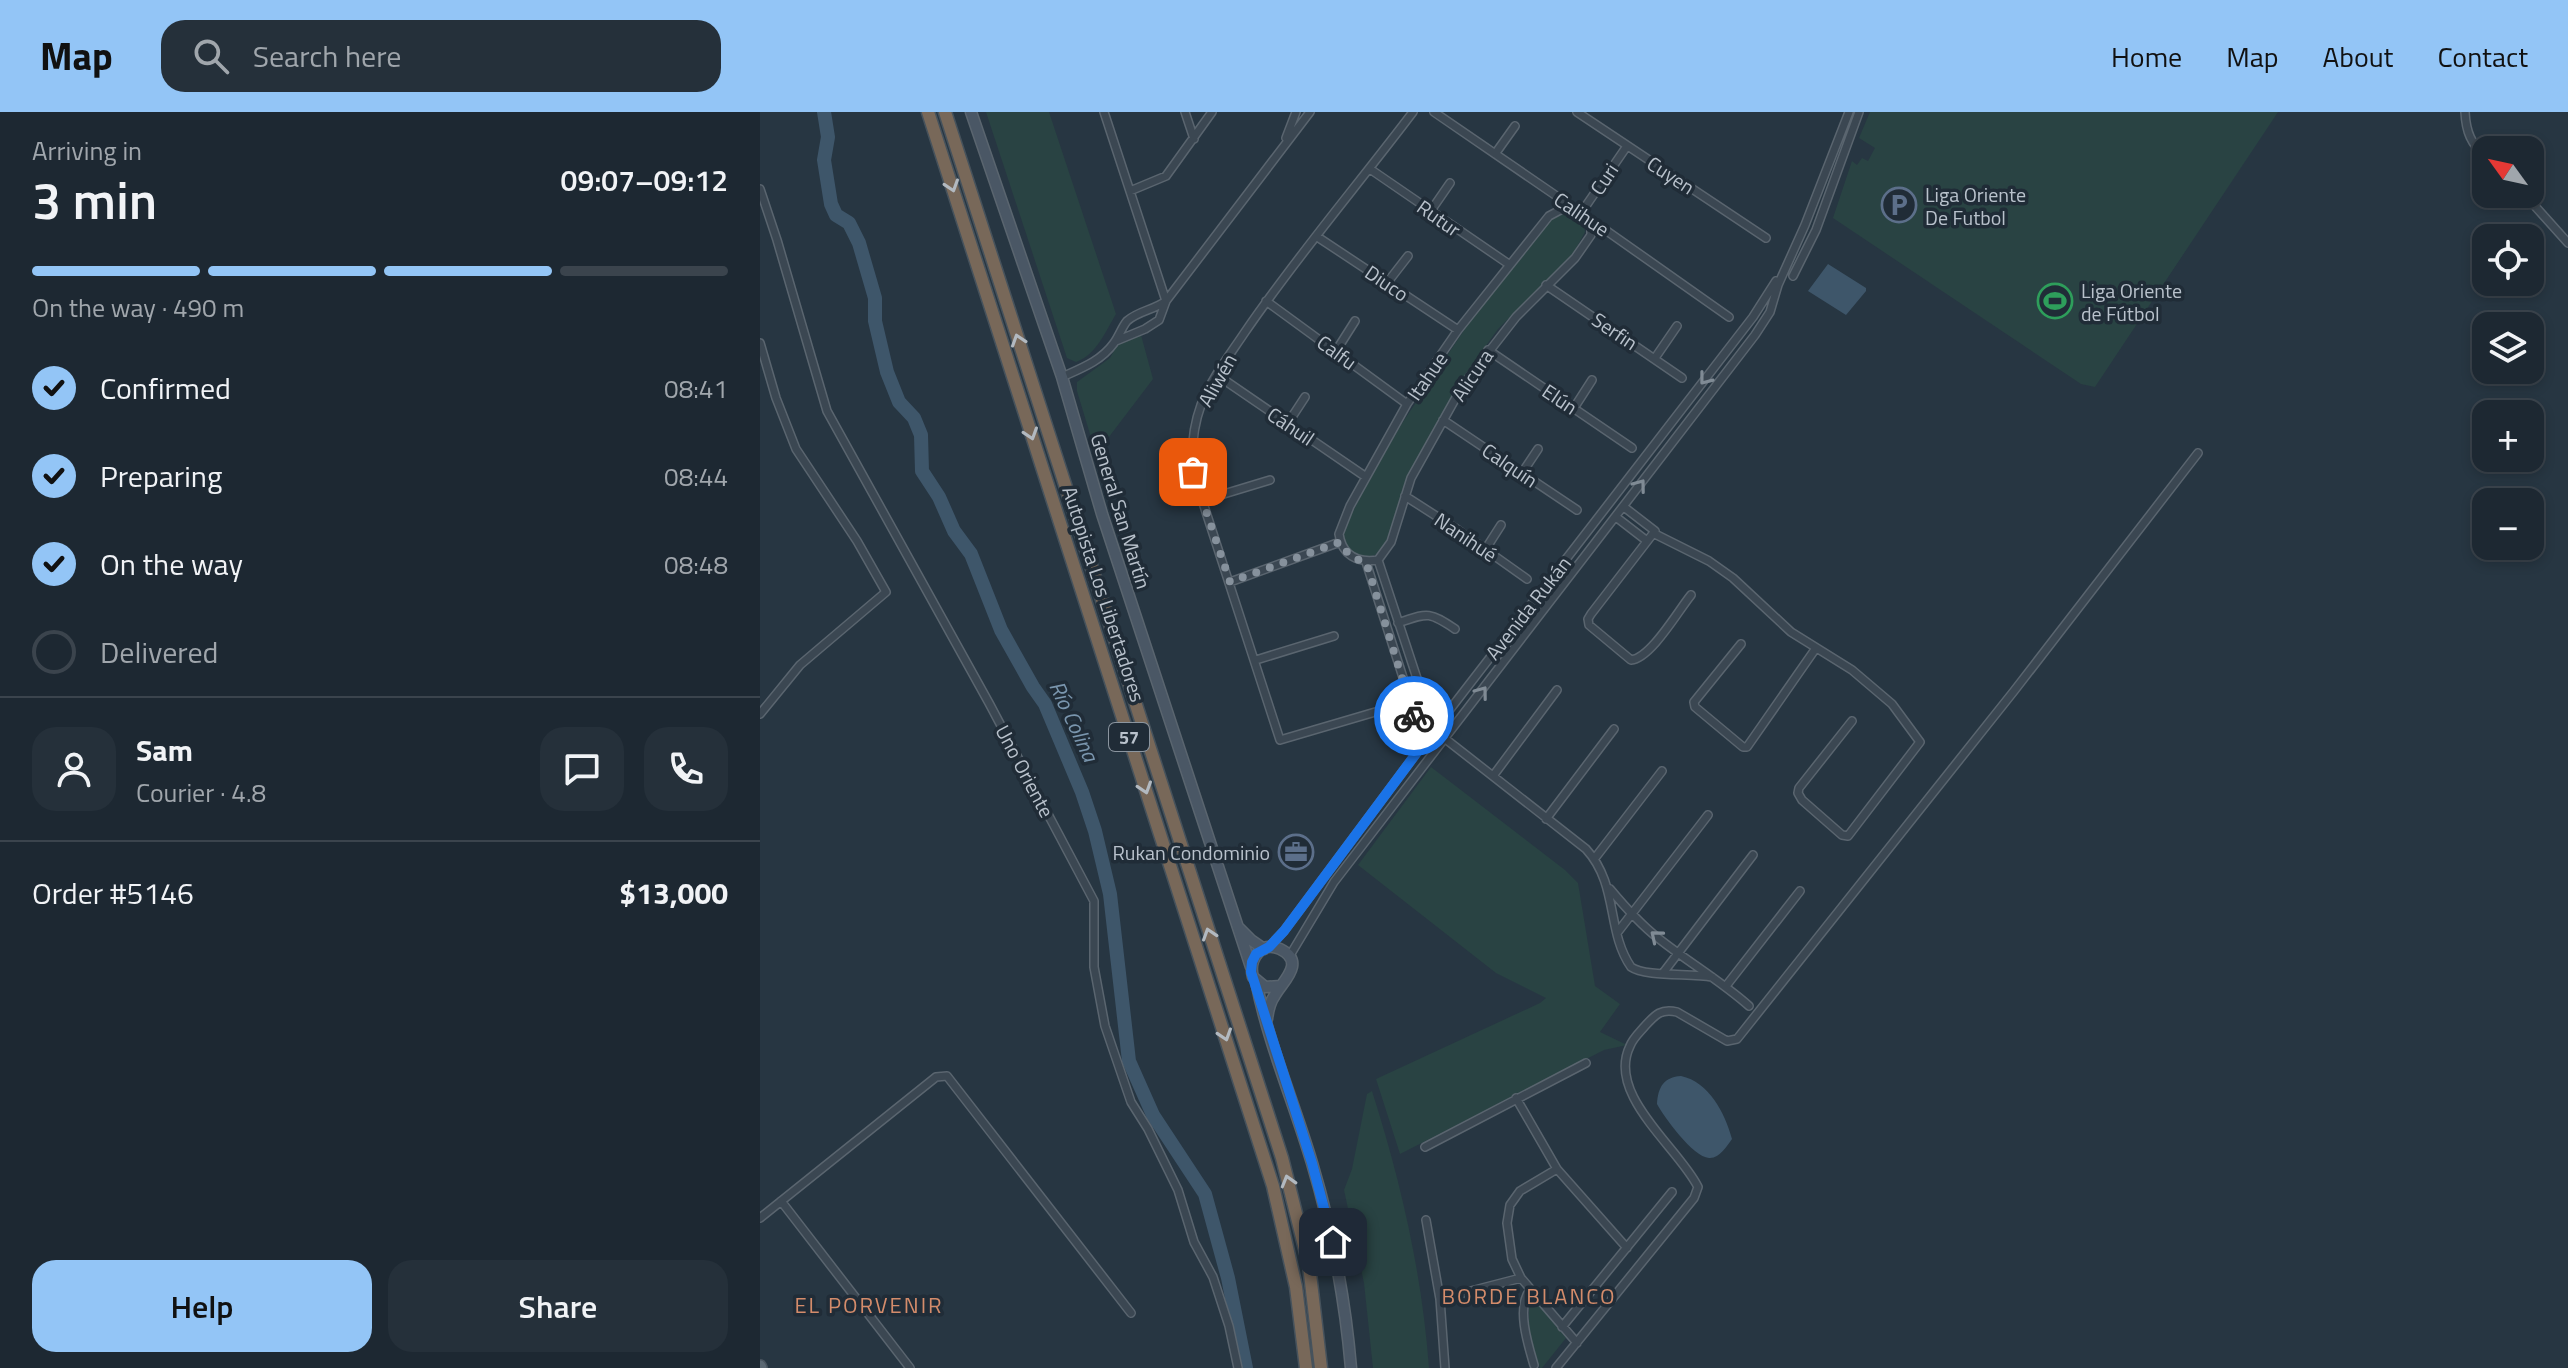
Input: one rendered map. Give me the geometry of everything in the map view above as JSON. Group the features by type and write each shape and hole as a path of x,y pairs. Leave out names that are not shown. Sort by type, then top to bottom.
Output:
{"highway":[{"name":"Autopista Los Libertadores","path":"928,112 1269,1173 1287,1238 1306,1368"},
{"name":"Autopista Los Libertadores","path":"945,112 1282,1158 1309,1265 1321,1368"}],"street":[{"name":"General San Martín","path":"971,112 1062,377 1102,514 1251,967"},
{"path":"1104,112 1166,301 1159,320 1116,341"},
{"path":"1185,112 1194,139"},
{"path":"1130,191 1163,178 1212,112"},
{"path":"1283,147 1296,112"},
{"path":"1062,377 1096,362 1116,341 1125,323 1166,301 1310,112"},
{"name":"Aliwén","path":"1410,702 1280,740 1193,472 1193,441 1200,407 1217,375 1266,301 1413,112"},
{"name":"Calihue","path":"1434,112 1729,317"},
{"name":"Cuyen","path":"1577,112 1766,238"},
{"name":"Avenida Rukán","path":"1289,957 1326,893 1755,335 1770,312 1849,112"},
{"path":"1793,276 1816,230 1859,112"},
{"path":"2465,112 2465,126 2472,143"},
{"path":"1495,154 1515,126"},
{"name":"Curi","path":"1581,213 1627,146"},
{"name":"Rutur","path":"1370,169 1510,265"},
{"path":"1430,212 1450,183"},
{"name":"Uno Oriente","path":"760,189 827,411 989,703 1094,901 1094,967 1105,1026 1131,1102 1178,1190 1194,1242 1213,1277 1229,1326 1238,1368"},
{"name":"Itahue","path":"1340,542 1342,522 1366,477 1407,404 1458,330 1556,211 1564,208 1581,213"},
{"path":"2537,208 2568,243"},
{"name":"Alicura","path":"1378,560 1391,542 1405,496 1423,454 1463,385 1488,350 1546,285 1575,258 1591,235 1591,226 1581,213"},
{"name":"Diuco","path":"1316,236 1458,330"},
{"path":"1387,283 1408,256"},
{"name":"Avenida Rukán","path":"1266,948 1284,931 1424,743 1753,317 1785,268"},
{"name":"Serfin","path":"1546,285 1682,378"},
{"name":"Calfu","path":"1266,301 1407,404"},
{"path":"1139,313 1145,329"},
{"path":"1336,351 1355,321"},
{"path":"1655,358 1677,326"},
{"path":"760,343 776,398 796,449 857,541 886,592 800,665 760,714"},
{"name":"Elún","path":"1488,350 1632,448"},
{"name":"Cáhuil","path":"1217,375 1366,477"},
{"path":"1574,408 1592,380"},
{"path":"1288,423 1305,397"},
{"name":"Calquín","path":"1443,420 1577,510"},
{"path":"1522,473 1538,449"},
{"path":"1647,453 1658,462"},
{"path":"1556,1368 1694,1198 1698,1187 1656,1134 1626,1077 1625,1060 1633,1040 1655,1014 1668,1010 1677,1012 1727,1041 1737,1039 2014,691 2198,453"},
{"path":"1204,500 1270,480"},
{"name":"Nanihué","path":"1405,496 1527,579"},
{"path":"1624,507 1654,532 1721,570 1778,621 1874,687 1902,716 1920,742 1848,836 1842,835 1798,793 1852,721"},
{"path":"1616,517 1647,541"},
{"path":"1485,550 1501,525"},
{"path":"1654,532 1591,614 1589,625 1631,660 1637,659 1648,650 1691,595"},
{"path":"1230,582 1340,542 1353,558 1366,562 1378,560 1434,730 1595,858 1608,887 1617,933 1631,967 1644,973 1712,977"},
{"path":"1366,562 1424,743"},
{"path":"1541,592 1552,600"},
{"path":"1398,623 1425,614 1437,617 1455,629"},
{"path":"1256,660 1334,636"},
{"path":"1741,644 1694,702 1695,707 1743,747 1747,747 1816,648"},
{"path":"1493,776 1557,690"},
{"path":"1410,702 1423,698"},
{"path":"1546,819 1614,729"},
{"path":"1595,858 1662,771"},
{"path":"1617,933 1708,815"},
{"path":"1356,835 1365,841"},
{"path":"1663,973 1753,855"},
{"path":"1608,887 1631,914 1749,1006"},
{"path":"1726,986 1800,891"},
{"name":"General San Martín","path":"1234,922 1245,935 1266,948"},
{"path":"1267,1025 1269,1007 1291,973 1289,957 1278,948 1266,948 1256,954 1251,967 1267,1025 1312,1163 1333,1242 1351,1368"},
{"path":"1256,981 1265,987 1281,986"},
{"path":"1425,1147 1586,1063"},
{"path":"760,1218 936,1077 947,1076 1131,1313"},
{"path":"1516,1098 1557,1169 1627,1248"},
{"path":"1557,1169 1520,1191 1510,1205 1507,1223 1512,1259 1521,1278 1577,1343"},
{"path":"1562,1327 1672,1192"},
{"path":"781,1201 910,1368"},
{"path":"1426,1220 1440,1299 1445,1368"},
{"path":"1440,1299 1521,1278"},
{"path":"1530,1290 1524,1297 1525,1334 1534,1365"}],"green space":[{"path":"986,112 1049,112 1116,314 1090,354 1076,362 1067,358"},
{"name":"Liga Oriente de Fútbol","path":"1870,112 2278,112 2095,387 2081,384 1833,218 1852,161 1857,165 1862,158 1868,161 1875,148 1859,138"},
{"path":"1570,210 1583,219 1585,232 1573,254 1498,329 1457,386 1408,477 1386,544 1375,555 1363,558 1353,555 1344,544 1342,533 1401,425 1494,285 1549,216"},
{"path":"1141,335 1153,379 1096,454 1077,382 1110,358 1117,345"},
{"path":"1431,767 1578,883 1595,986 1620,1004 1600,1032 1627,1045 1604,1050 1400,1154 1376,1079 1546,998 1496,973 1358,865"},
{"path":"1372,1091 1409,1228 1429,1368 1373,1368 1364,1283 1344,1190 1352,1169 1367,1094"},
{"path":"1531,1296 1566,1338 1542,1368 1529,1334"}],"water":[{"path":"1828,264 1866,288 1846,315 1808,291"},
{"path":"1681,1076 1691,1079 1708,1092 1725,1119 1732,1139 1716,1156 1702,1156 1687,1144 1657,1104 1663,1084 1670,1078"}],"waterway":[{"name":"Río Colina","path":"824,112 828,137 824,160 831,204 836,215 849,223 859,243 875,298 875,321 887,372 899,402 914,418 921,435 922,471 939,497 954,531 971,554 1001,630 1045,704 1082,792 1110,894 1129,1061 1153,1115 1205,1194 1228,1278 1246,1368"}],"way so far":[{"path":"1193,472 1230,582 1340,542 1353,558 1366,562 1414,716"}],"place":[{"name":"Liga Oriente De Futbol","path":"1899,205"},
{"name":"Liga Oriente de Fútbol","path":"2055,301"},
{"name":"Rukan Condominio","path":"1296,852"}],"district":[{"name":"BORDE BLANCO","path":"1529,1296"},
{"name":"EL PORVENIR","path":"869,1305"}],"route":[{"path":"1333,1242 1312,1163 1263,1014 1251,967 1256,954 1269,947 1284,931 1424,743 1414,716"}]}
